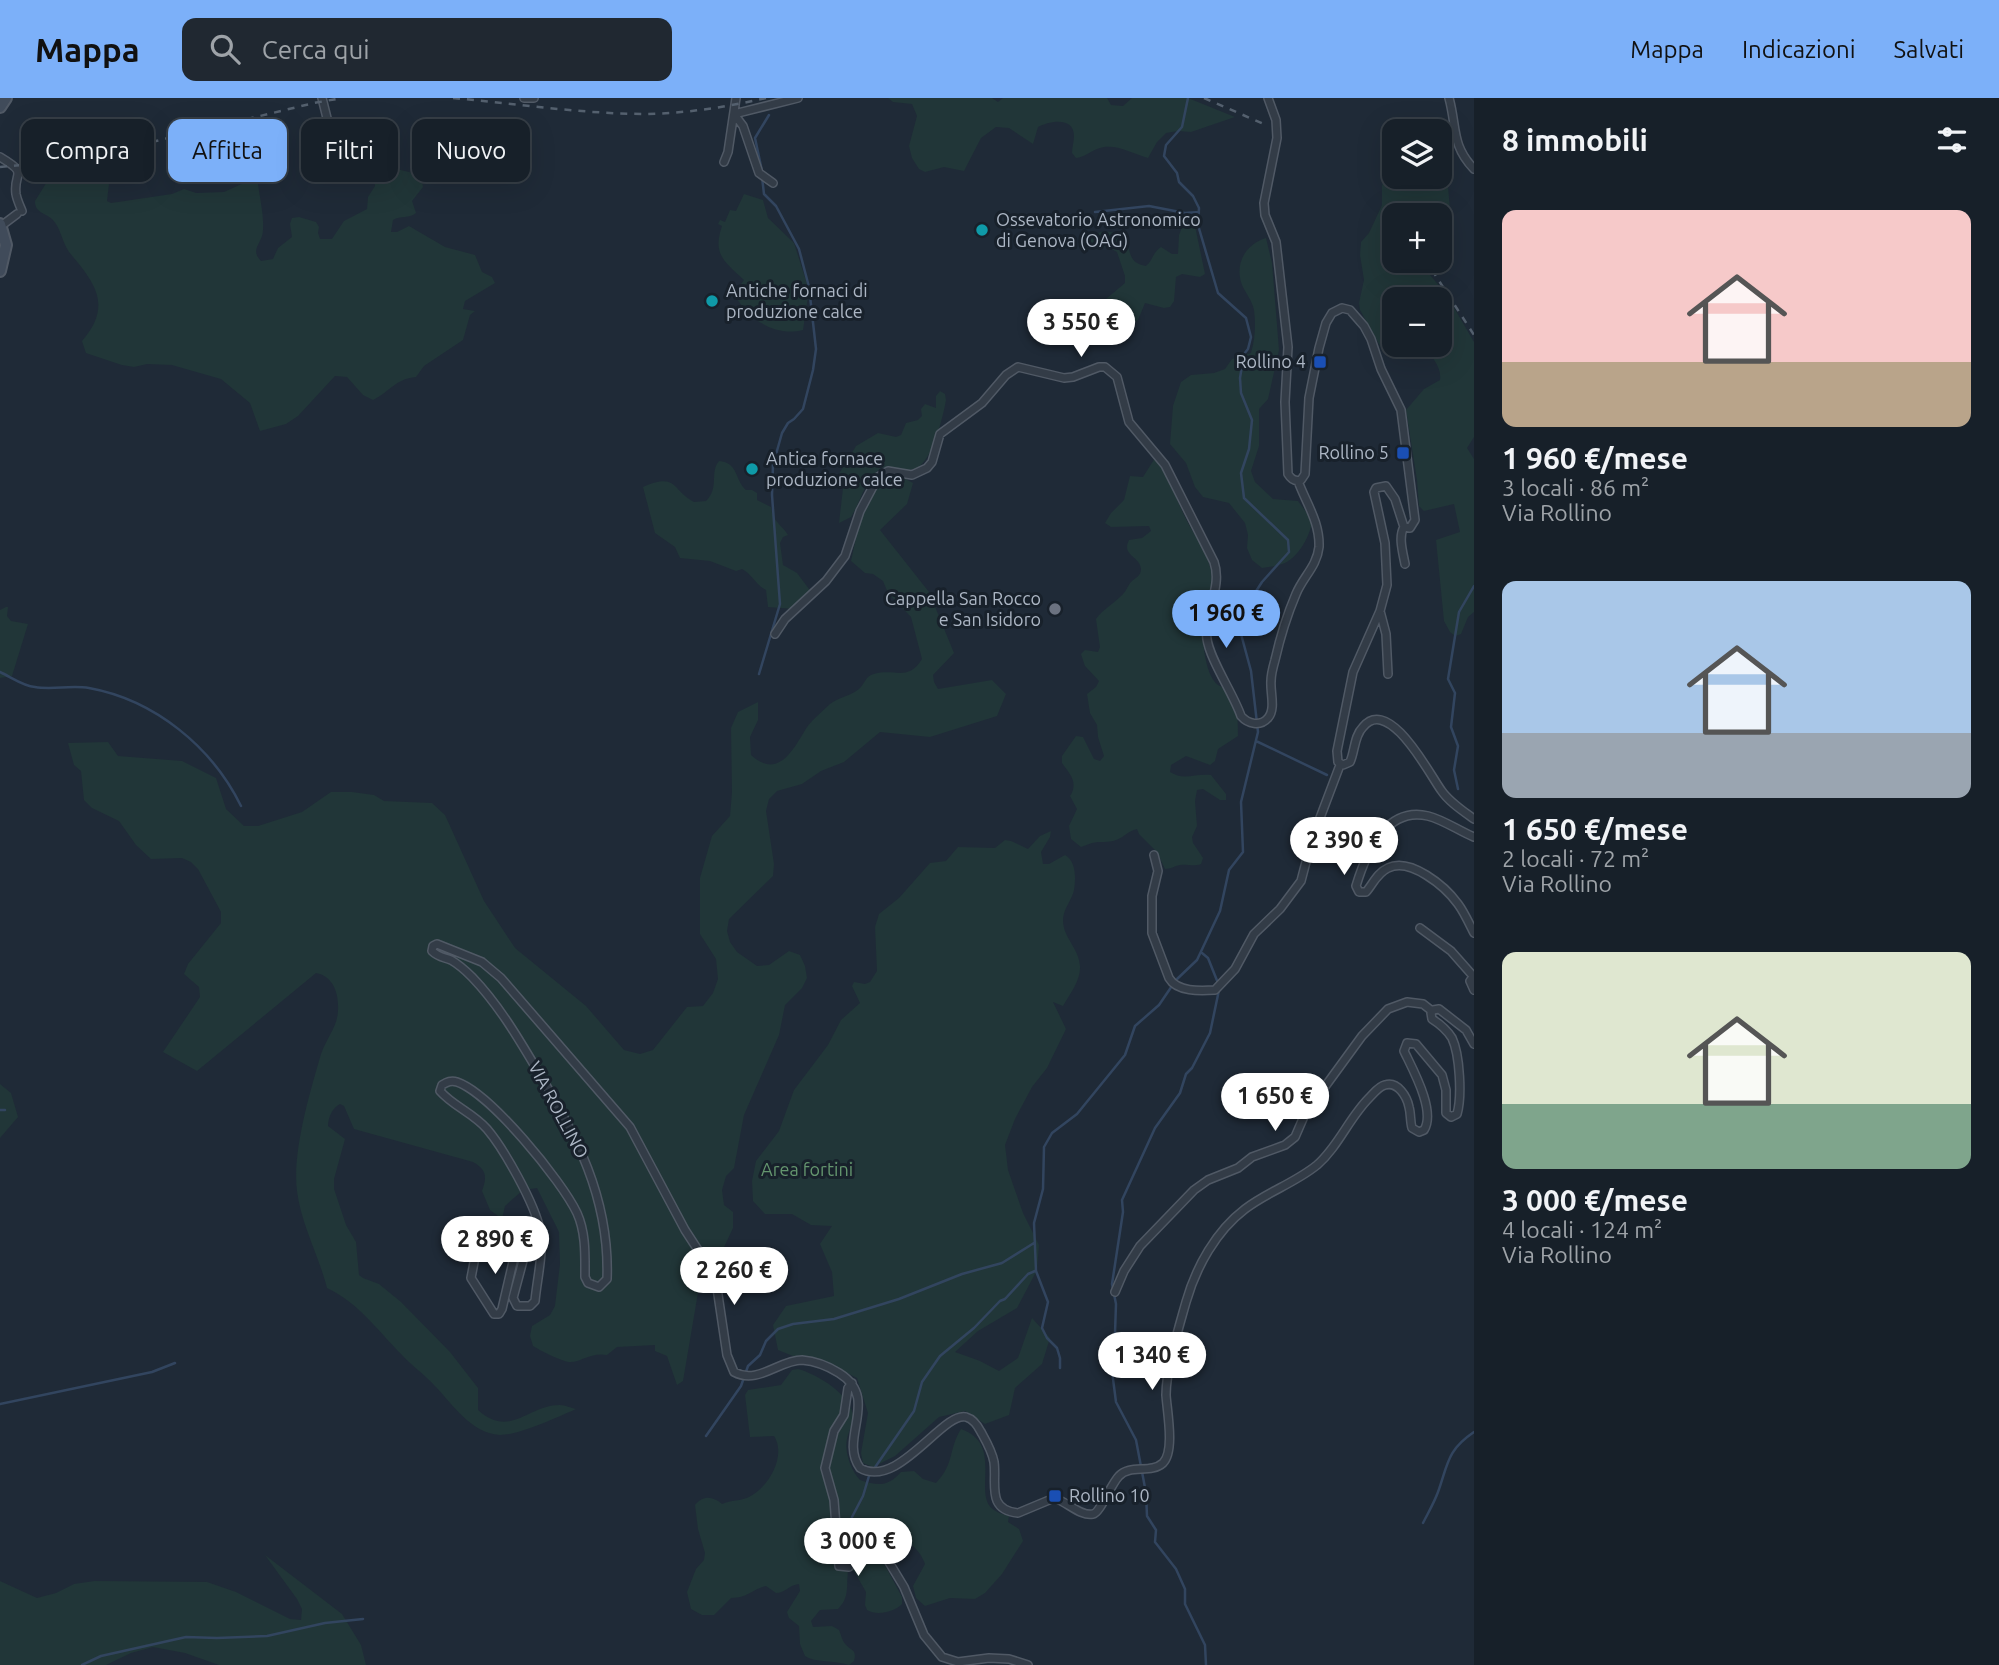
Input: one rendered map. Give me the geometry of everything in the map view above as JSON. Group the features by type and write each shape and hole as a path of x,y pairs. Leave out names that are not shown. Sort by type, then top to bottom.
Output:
{"street":[{"path":"0,107 6,98"},
{"path":"322,98 327,119"},
{"path":"524,98 534,98"},
{"path":"724,162 729,152 736,98"},
{"path":"734,114 798,98"},
{"path":"1268,98 1276,120 1277,138 1267,182 1265,215 1276,242 1288,347 1284,402 1287,470 1291,479 1298,481"},
{"path":"1448,98 1453,113 1457,146 1474,169"},
{"path":"734,114 743,126 759,173 774,183"},
{"path":"0,157 18,169 20,174 16,195 19,212 1,225 6,245 0,271"},
{"path":"1298,481 1305,474 1309,398 1319,348 1329,317 1335,311 1345,308 1354,312 1367,332 1401,410 1415,520 1410,528 1404,527"},
{"path":"775,634 785,619 826,581 844,558 866,497 881,474 892,471 912,475 927,468 932,461 940,434 982,403 1006,375 1015,369 1028,369 1064,378 1105,367 1117,377 1129,422 1166,466 1214,562 1217,575 1207,642 1241,716 1250,723 1261,723 1272,712 1271,681 1283,630 1296,594 1315,564 1318,553 1318,532 1298,481"},
{"path":"1154,855 1158,871 1152,896 1152,933 1168,978 1173,985 1180,988 1215,990 1235,969 1254,934 1280,909 1301,881 1312,839 1340,765 1337,751 1353,672 1380,611 1387,585 1385,543 1374,492 1378,486 1386,486 1395,499 1404,527 1401,541 1405,564"},
{"path":"1380,611 1386,634 1388,674"},
{"path":"1340,765 1350,762 1362,727 1374,719 1383,721 1407,740 1442,792 1474,819"},
{"path":"1474,837 1431,817 1414,815 1397,819 1380,835 1356,886 1359,892 1366,892 1381,872 1397,865 1407,866 1444,889 1458,904 1474,933"},
{"path":"1420,928 1451,951 1474,976 1470,983 1474,990"},
{"name":"VIA ROLLINO","path":"468,1242 476,1252 471,1278 494,1314 499,1314 502,1310 516,1249 520,1245 525,1248 513,1298 517,1306 530,1306 535,1301 541,1245 540,1229 534,1212 505,1156 486,1128 440,1091 442,1084 447,1082 456,1082 480,1096 524,1140 577,1213 584,1234 585,1277 588,1283 599,1287 607,1279 600,1209 575,1135 493,999 451,960 435,954 432,951 433,946 437,944 482,962 501,978 630,1127 685,1230 711,1270 717,1288 727,1355 734,1372 748,1376 804,1360 833,1369 852,1383"},
{"path":"1115,1292 1124,1271 1140,1246 1194,1190 1208,1180 1238,1168 1252,1157 1285,1144 1295,1137 1304,1114 1362,1036 1388,1009 1407,1002 1423,1004 1432,1011"},
{"path":"1432,1011 1439,1009 1460,1024 1474,1044"},
{"path":"1028,1665 1009,1659 989,1658 958,1662 942,1657 924,1635 904,1587 878,1544 868,1545 849,1567 839,1566 834,1500 825,1468 834,1431 844,1415 848,1388 852,1383 856,1391 859,1409 855,1458 864,1470 887,1470 952,1420 963,1416 974,1422 988,1445 994,1460 996,1497 1003,1508 1018,1513 1054,1498 1087,1514 1097,1513 1110,1487 1123,1472 1159,1465 1166,1459 1169,1433 1167,1385 1186,1302 1202,1260 1228,1226 1245,1209 1317,1166 1363,1104 1381,1086 1390,1084 1401,1091 1408,1102 1412,1128 1416,1132 1424,1130 1427,1123 1424,1098 1404,1051 1407,1043 1416,1044 1437,1067 1445,1083 1446,1113 1451,1117 1457,1114 1460,1098 1453,1042 1445,1030 1432,1020 1432,1011"}],"green space":[{"path":"888,98 992,98 998,102 1003,98 1107,98 1111,105 1123,106 1132,98 1188,98 1235,117 1191,132 1166,133 1148,158 1123,149 1104,147 1076,158 1072,153 1073,130 1066,123 1054,122 1038,127 1033,144 1009,128 996,127 981,138 964,171 944,167 925,172 919,169 912,158 909,146 917,116 912,104 893,102"},
{"path":"398,169 412,173 412,182 422,182 423,187 412,201 416,213 393,220 391,232 409,226 445,247 475,255 482,272 492,277 495,283 465,301 463,309 475,311 470,315 463,340 424,366 416,377 398,383 373,400 363,395 347,377 335,376 298,416 286,424 260,431 250,403 221,379 172,365 122,365 86,353 82,341 97,316 97,295 93,284 67,248 55,223 38,210 35,201 47,182 109,182 107,201 111,203 172,194 184,189 196,193 224,192 246,182 258,184 263,224 256,253 261,261 273,259 278,248 292,237 292,218 299,217 316,222 320,239 332,239 344,221 367,209 368,197 375,186 374,182 398,182"},
{"path":"1382,189 1448,189 1449,203 1382,203"},
{"path":"744,194 763,200 768,218 794,243 809,290 803,330 782,331 763,324 747,311 734,294 744,280 722,257 719,236 722,226 718,224 720,220 725,222 730,210 736,211"},
{"path":"1382,205 1382,273 1430,273 1440,287 1382,287 1382,349 1360,310 1359,303 1364,280 1361,242 1369,233"},
{"path":"1184,222 1195,226 1205,274 1200,277 1182,274 1176,277 1174,301 1170,307 1145,303 1138,320 1133,323 1104,311 1106,299 1125,283 1125,276 1117,252 1106,246 1101,249 1088,248 1085,244 1087,237 1104,231 1123,234 1132,258 1146,266 1161,247 1172,254 1178,254 1179,235"},
{"path":"1266,238 1272,263 1279,350 1268,399 1259,409 1259,446 1251,471 1255,482 1273,499 1298,501 1312,520 1307,538 1290,560 1262,568 1252,560 1247,548 1245,523 1229,503 1203,497 1195,487 1186,463 1170,444 1173,406 1181,382 1191,375 1225,369 1232,359 1251,353 1255,332 1254,310 1242,285 1240,269 1248,250"},
{"path":"1452,304 1474,342 1474,437 1467,448 1474,459 1474,612 1468,617 1461,634 1455,636 1444,621 1436,540 1460,532 1454,504 1424,511 1419,506 1406,410 1424,389 1440,380 1439,370 1432,357 1452,357"},
{"path":"940,391 945,394 945,408 927,458 915,469 881,468 867,484 851,517 839,523 843,488 837,477 856,446 878,433 896,437 901,435 906,423 922,416 921,409 925,404 936,408 936,396"},
{"path":"1155,458 1168,478 1207,558 1212,588 1204,630 1205,656 1213,679 1228,690 1234,699 1238,725 1238,736 1218,749 1215,761 1210,765 1186,756 1171,765 1170,772 1175,775 1211,775 1226,794 1226,800 1220,800 1203,789 1197,790 1197,826 1192,837 1203,858 1201,864 1180,865 1169,869 1165,869 1157,852 1137,829 1116,840 1081,847 1071,839 1069,826 1077,809 1070,796 1074,786 1072,778 1062,763 1062,756 1076,736 1083,737 1094,759 1100,761 1104,756 1097,725 1090,713 1087,694 1099,681 1085,666 1081,654 1085,650 1098,652 1100,647 1096,619 1123,594 1140,573 1140,565 1129,553 1127,545 1129,540 1142,538 1151,531 1149,526 1111,527 1105,523 1124,500 1130,476 1143,477"},
{"path":"719,461 730,465 746,490 757,493 757,500 771,507 775,519 788,535 783,537 780,543 783,565 797,573 812,593 795,609 768,607 766,590 742,569 736,571 710,561 680,558 675,547 655,533 643,487 662,481 668,482 694,502 706,501 713,491 715,470"},
{"path":"890,476 902,477 913,483 907,504 880,530 929,592 954,653 933,675 934,682 938,689 992,680 1006,694 997,716 930,737 880,732 844,762 821,771 802,784 777,791 769,799 766,811 774,864 773,876 729,919 727,931 737,952 757,966 769,965 789,951 800,955 807,978 802,988 785,1005 779,1035 744,1115 734,1168 726,1176 722,1190 724,1205 733,1212 733,1228 718,1260 701,1275 683,1381 677,1385 667,1356 655,1351 655,1345 617,1347 607,1355 595,1355 569,1362 533,1346 530,1336 532,1326 550,1315 555,1306 560,1264 559,1232 537,1188 523,1190 505,1206 502,1219 490,1210 482,1191 485,1174 473,1162 354,1129 344,1106 340,1104 330,1117 328,1126 345,1139 334,1179 334,1189 346,1225 356,1242 359,1275 379,1284 401,1302 450,1352 478,1388 478,1410 489,1418 510,1421 549,1406 560,1405 576,1409 517,1432 500,1435 489,1433 462,1416 368,1318 349,1301 327,1288 302,1216 296,1175 299,1141 321,1054 337,1016 338,1004 334,986 327,978 316,973 197,1071 163,1052 200,997 199,987 184,974 188,964 221,923 221,912 198,869 191,862 182,858 151,859 136,845 119,821 92,808 84,800 81,771 74,765 68,743 108,742 118,756 182,761 216,778 226,809 244,826 258,826 302,812 331,792 374,795 384,801 432,803 445,815 484,901 515,948 586,1006 624,1050 640,1054 653,1050 687,1007 703,1006 713,993 718,979 716,959 700,934 700,878 712,836 730,816 731,728 738,712 758,702 758,720 750,737 751,755 760,762 776,764 789,754 809,725 830,704 856,691 871,675 906,672 917,666 922,659 911,617 888,593 883,581 873,574 865,573 851,561 867,502 873,492"},
{"path":"6,607 11,621 28,624 12,676 0,678 0,610"},
{"name":"Area fortini","path":"1051,831 1041,852 1043,864 1049,864 1065,855 1074,870 1074,890 1063,920 1079,960 1080,971 1063,1006 1053,1002 1066,1029 1047,1068 1032,1087 1015,1119 1005,1145 1008,1170 1023,1213 1039,1245 1037,1270 1017,1308 978,1331 955,1352 999,1371 1018,1358 1032,1318 1050,1338 1042,1364 1015,1388 1009,1415 985,1424 965,1411 939,1417 895,1456 873,1467 863,1463 861,1453 868,1413 857,1378 827,1363 798,1358 778,1350 773,1325 786,1306 834,1296 832,1272 820,1244 832,1226 811,1225 792,1214 765,1214 753,1201 752,1181 756,1161 779,1131 794,1090 828,1045 841,1020 860,1003 852,986 854,982 870,982 877,971 875,927 879,914 899,898 930,863 946,861 958,847 995,848 1005,840 1028,849 1040,836"},
{"path":"0,1084 11,1093 18,1117 0,1138"},
{"path":"798,1369 824,1381 848,1402 853,1418 846,1449 851,1466 860,1480 882,1484 901,1472 914,1471 923,1479 936,1483 949,1463 961,1429 974,1436 985,1457 985,1493 988,1503 996,1511 1009,1516 1008,1522 1019,1529 1023,1541 1002,1574 985,1593 975,1599 950,1598 925,1606 916,1598 913,1586 925,1564 916,1549 910,1543 894,1536 877,1537 868,1541 866,1547 881,1558 902,1597 902,1604 885,1612 867,1610 866,1592 854,1571 848,1571 847,1592 842,1605 838,1609 820,1610 811,1621 813,1627 832,1626 839,1630 854,1653 854,1661 849,1665 814,1660 805,1656 800,1644 799,1626 789,1618 787,1612 800,1591 799,1584 776,1593 766,1586 742,1597 731,1598 714,1615 702,1615 691,1609 687,1592 705,1553 695,1505 705,1498 715,1499 722,1504 749,1497 769,1479 777,1462 774,1436 750,1437 745,1395 748,1390 781,1385 792,1370"},
{"path":"265,1555 342,1614 361,1645 366,1665 219,1665 185,1653 153,1647 131,1653 106,1665 0,1665 0,1581 37,1598 74,1584 95,1581 207,1582 236,1592 290,1619 301,1620 302,1609 297,1599"}],"waterway":[{"path":"1060,1368 1057,1348 1042,1328 1048,1302 1036,1271 1034,1223 1043,1189 1044,1147 1052,1133 1077,1114 1125,1055 1135,1026 1159,1005 1176,980 1197,960 1220,911 1229,870 1243,852 1241,802 1258,732 1251,671 1241,634 1253,596 1289,552 1288,540 1244,498 1241,473 1249,449 1252,420 1241,393 1240,378 1244,354 1251,337 1246,318 1218,293 1198,225 1199,208 1164,156 1166,145 1182,127 1188,98"},
{"path":"762,171 755,138 769,115"},
{"path":"759,674 780,604 772,495 773,465 782,433 803,409 816,349 809,287 799,249 776,206 764,194 762,177"},
{"path":"1095,212 1149,206 1185,213 1199,212"},
{"path":"1458,789 1454,770 1458,746 1451,727 1455,693 1448,679 1459,612 1474,586"},
{"path":"0,672 31,686 89,688 137,703 179,729 198,746 229,784 241,806"},
{"path":"1256,741 1327,775"},
{"path":"1202,953 1208,958 1218,983"},
{"path":"1206,1665 1205,1645 1185,1604 1185,1589 1176,1569 1155,1542 1156,1530 1147,1516 1146,1493 1136,1440 1116,1402 1112,1371 1116,1304 1112,1284 1123,1212 1122,1200 1155,1128 1180,1093 1186,1074 1192,1068 1210,1033 1219,990"},
{"path":"0,1110 5,1110"},
{"path":"706,1436 741,1386 748,1366 760,1355 766,1341 778,1329 793,1324 834,1319 899,1299 962,1274 1002,1263 1034,1243"},
{"path":"843,1563 852,1517 863,1496 869,1476 914,1411 922,1382 940,1356 974,1328 1028,1274 1035,1271"},
{"path":"0,1404 152,1372 175,1363"},
{"path":"1423,1523 1453,1452 1474,1432"},
{"path":"82,1665 101,1656 186,1637 267,1636 325,1623 363,1619"}],"railway":[{"path":"0,167 77,160 342,98"},
{"path":"453,98 624,114 707,109 766,98"},
{"path":"1204,98 1266,125"},
{"path":"1434,273 1474,335"}],"place":[{"name":"Ossevatorio Astronomico di Genova (OAG)","path":"982,230"},
{"name":"Antiche fornaci di produzione calce","path":"712,301"},
{"name":"Rollino 4","path":"1320,362"},
{"name":"Rollino 5","path":"1403,453"},
{"name":"Antica fornace produzione calce","path":"752,469"},
{"name":"Cappella San Rocco e San Isidoro","path":"1055,609"},
{"name":"Rollino 10","path":"1055,1496"}]}
